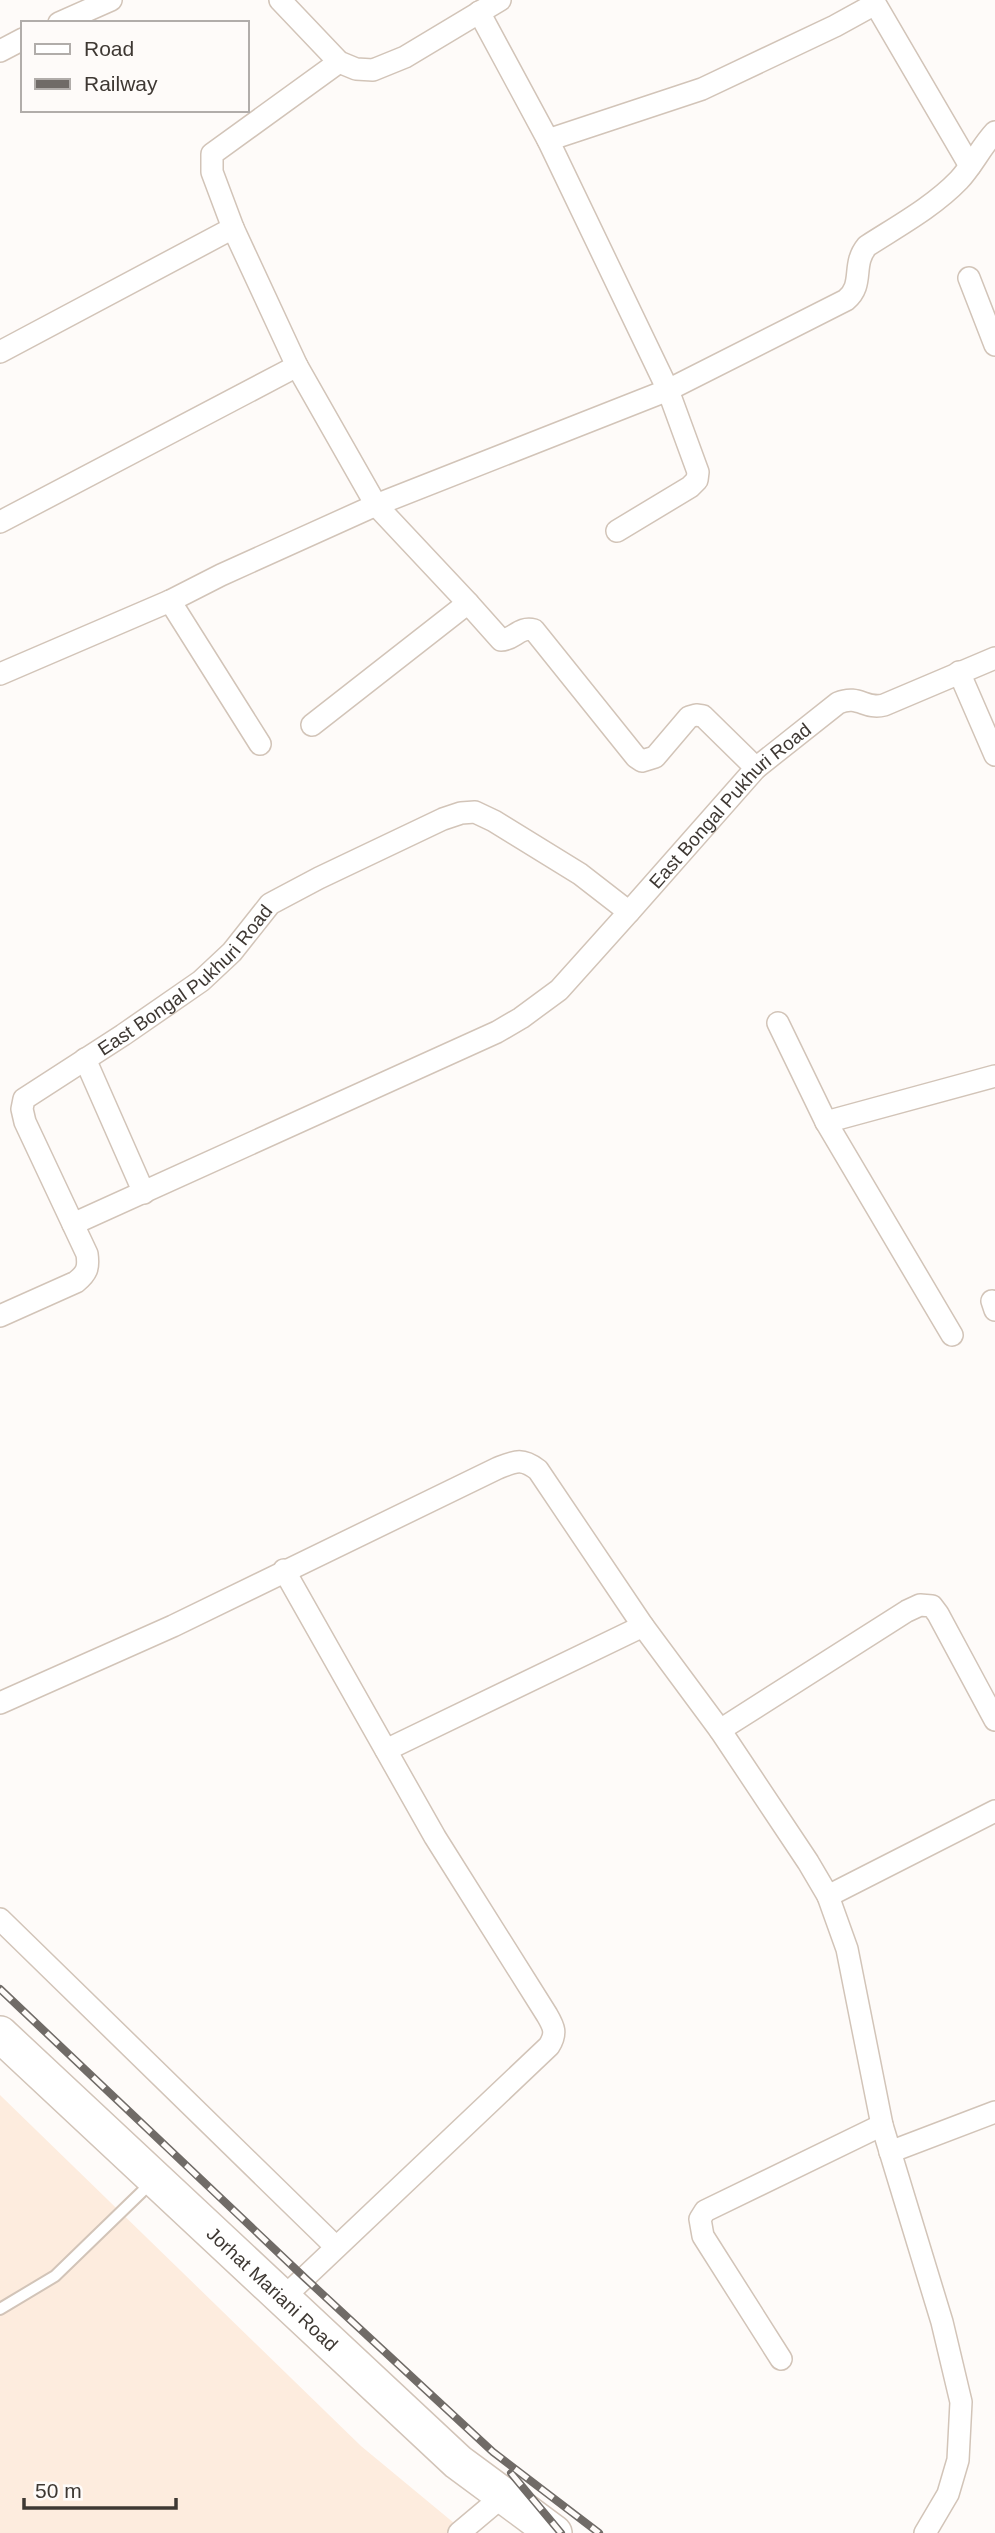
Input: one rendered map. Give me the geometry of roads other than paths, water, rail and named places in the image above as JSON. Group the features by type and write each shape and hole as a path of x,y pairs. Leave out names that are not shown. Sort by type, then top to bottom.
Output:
{"highway":[{"name":"Jorhat Mariani Road","path":"0,2034 458,2462 554,2533"}],"street":[{"path":"64,21 111,0"},
{"path":"280,0 340,62 356,69 373,70 389,65 500,0"},
{"path":"548,140 702,89 835,26 874,2 970,166"},
{"path":"479,12 548,140 668,390 695,463 697,480 690,487 617,531"},
{"path":"340,62 212,154 212,172 233,228 297,366 376,505 501,640 508,639 520,630 534,630 636,757 642,761 655,757 690,717 696,715 703,716 756,768"},
{"path":"0,674 170,601 376,505 668,390 846,300 856,287 858,258 867,246 938,198 970,166 995,132"},
{"path":"0,352 233,228"},
{"path":"969,278 995,345"},
{"path":"0,522 297,366"},
{"path":"170,601 260,744"},
{"path":"312,725 468,603"},
{"name":"East Bongal Pukhuri Road","path":"0,1315 76,1282 86,1274 89,1266 87,1254 25,1122 22,1109 24,1099 34,1090 123,1035 213,971 271,904 319,877 443,819 475,812 580,874 629,912 756,768 838,703 850,699 872,707 884,705 995,657"},
{"path":"959,672 995,755"},
{"path":"73,1224 497,1032 559,990 629,912"},
{"path":"778,1023 826,1122 952,1335"},
{"path":"85,1059 144,1193"},
{"path":"826,1122 995,1076"},
{"path":"0,1703 173,1626 498,1468 515,1461 528,1462 538,1470 643,1626 720,1730 828,1896 847,1949 882,2125 942,2322 961,2402 958,2460 948,2494 925,2533"},
{"path":"282,2299 550,2046 555,2036 555,2027 435,1837 284,1570"},
{"path":"720,1730 920,1605 932,1606 938,1614 995,1720"},
{"path":"386,1749 643,1626"},
{"path":"828,1896 995,1811"},
{"path":"0,1919 336,2247"},
{"path":"890,2152 995,2112"},
{"path":"781,2359 703,2236 700,2219 705,2211 882,2125"},
{"path":"459,2533 503,2496"}],"lane":[{"path":"0,2309 55,2276 154,2180"}],"railway":[{"path":"0,1989 493,2452 599,2533"},
{"path":"511,2473 561,2533"}]}
